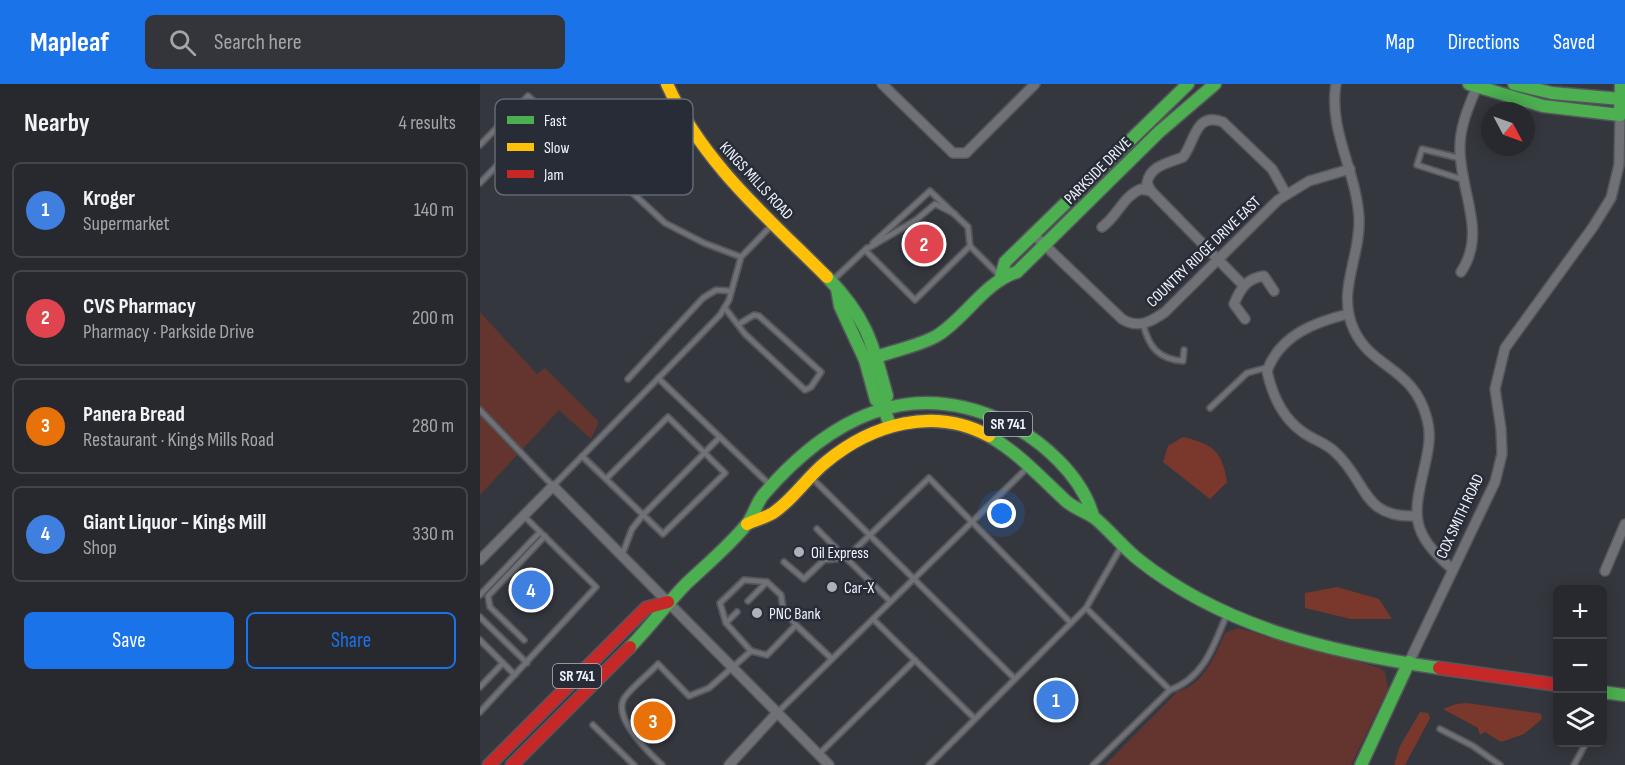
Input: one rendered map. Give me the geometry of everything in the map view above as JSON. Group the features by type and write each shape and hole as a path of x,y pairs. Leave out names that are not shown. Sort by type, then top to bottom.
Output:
{"main road":[{"name":"KINGS MILLS ROAD","path":"667,84 673,99"},
{"name":"PARKSIDE DRIVE","path":"876,357 936,336 966,314 1001,277 1005,262 1188,84"},
{"name":"PARKSIDE DRIVE","path":"1001,277 1017,272 1144,146 1191,102 1215,84"},
{"path":"1514,84 1623,99"},
{"name":"COX SMITH ROAD","path":"1622,84 1623,115"},
{"path":"1475,85 1520,102"},
{"path":"1535,106 1623,115"},
{"name":"KINGS MILLS ROAD","path":"693,134 707,153 849,300 876,357 886,396 883,406"},
{"name":"KINGS MILLS ROAD","path":"834,286 840,306 865,360 876,400 883,406 890,425"},
{"name":"SR 741","path":"512,765 656,621 668,602 747,524 759,500 772,487 829,432 883,406 914,403 947,404 983,412 1007,423 1025,433 1051,455 1086,494 1093,516"},
{"name":"SR 741","path":"747,524 773,513 837,452 890,425 941,421 970,426 1009,447 1031,465 1070,505 1093,516 1122,545 1167,580 1227,614 1291,638 1409,662 1553,684"},
{"name":"SR 741","path":"489,765 646,608 668,602"},
{"name":"COX SMITH ROAD","path":"1361,765 1409,662"},
{"path":"1607,693 1625,695"}],"street":[{"path":"882,84 952,153 959,155 966,153 1035,84"},
{"path":"1336,84 1336,116 1357,195 1360,226 1347,288 1348,314 1363,345 1410,383 1424,408 1430,436 1416,516 1422,536 1428,546 1452,569"},
{"path":"1461,272 1474,246 1460,158 1462,129 1475,85"},
{"path":"1525,102 1529,86"},
{"name":"COX SMITH ROAD","path":"1409,662 1495,482 1500,464 1501,429 1494,389 1505,348 1593,227 1611,198 1619,165 1623,115"},
{"path":"1244,286 1151,191 1147,183 1150,174 1164,164 1183,158 1197,128 1209,120 1216,119 1223,122 1266,162 1286,194"},
{"name":"COUNTRY RIDGE DRIVE EAST","path":"1033,234 1122,319 1128,323 1143,324 1165,312 1261,214 1286,194 1309,181 1350,169"},
{"path":"1102,227 1114,217 1131,194 1141,189 1151,191"},
{"path":"1245,319 1234,304 1244,286 1254,277 1264,276 1274,291"},
{"path":"1348,314 1312,324 1282,346 1269,367 1274,394 1295,426 1336,452 1367,498 1378,508 1398,516 1416,516"},
{"path":"480,560 553,486 776,714 829,765"},
{"path":"1605,571 1625,524"},
{"path":"729,765 776,714"}],"lane":[{"path":"480,145 495,130"},
{"path":"1134,135 1144,146"},
{"path":"1460,158 1422,149 1417,165 1464,180"},
{"path":"480,183 495,167"},
{"path":"834,286 865,250 930,191 968,227 970,246 1001,277"},
{"path":"635,195 665,223 704,243 741,257"},
{"path":"865,250 916,220 935,204 955,214"},
{"path":"480,410 553,486 711,325 725,308 741,257 774,223"},
{"path":"865,250 915,300 970,246"},
{"path":"628,379 703,298 717,290 731,291"},
{"path":"725,308 745,334 805,390 819,378 821,372 759,316 754,315 739,324"},
{"path":"1143,324 1151,346 1161,355 1183,361 1184,350"},
{"path":"1210,408 1243,376 1269,367"},
{"path":"658,378 772,487"},
{"path":"582,456 663,534 725,472 668,417 606,479"},
{"path":"622,555 632,529 643,515 720,437"},
{"path":"776,714 1031,465"},
{"path":"810,476 1015,679"},
{"path":"784,562 804,579 824,560 846,558 928,478 1071,623"},
{"path":"480,712 596,587 524,516"},
{"path":"817,530 890,601"},
{"path":"480,595 543,534"},
{"path":"524,640 490,607 488,596 543,534"},
{"path":"929,765 1086,608 1122,545"},
{"path":"796,625 767,655 751,651 726,623 720,603 744,580 767,582 781,595 783,608 796,625 832,659"},
{"path":"748,601 767,582"},
{"path":"1086,608 1170,690"},
{"path":"726,623 737,612"},
{"path":"1093,765 1170,690 1184,685 1207,662 1227,614"},
{"path":"480,617 527,663"},
{"path":"873,619 975,719"},
{"path":"480,640 515,675"},
{"path":"661,763 624,721 620,711 624,699 658,664 689,696 709,688 751,651"},
{"path":"818,755 915,660"},
{"path":"480,687 503,663"},
{"path":"593,725 634,765"},
{"path":"1440,729 1473,746 1500,765"},
{"path":"1574,765 1584,747"}],"shaded area":[{"path":"480,312 537,374 545,368 599,422 591,439 559,410 480,495"},
{"path":"1183,437 1209,446 1219,456 1227,482 1210,499 1163,462 1168,446"},
{"path":"1337,587 1379,599 1392,619 1351,619 1305,608 1305,593"},
{"path":"1238,628 1380,668 1385,672 1388,689 1351,765 1105,765 1178,691 1195,683 1213,659 1225,633"},
{"path":"1467,703 1537,713 1541,714 1542,719 1524,734 1501,742 1485,732 1480,735 1478,728 1443,709"},
{"path":"1420,712 1428,713 1430,718 1405,765 1394,765 1400,746"}],"traffic: fast":[{"path":"1001,277 1005,262 1188,84"},
{"path":"876,357 923,342 948,328 985,292 1017,272 1159,132 1215,84"},
{"path":"1469,84 1543,106 1620,115 1621,84"},
{"path":"1514,84 1552,93 1621,99"},
{"path":"827,277 860,318 872,345 887,396 882,404"},
{"path":"837,289 840,306 865,360 876,400 882,404 890,425"},
{"path":"630,647 687,583 739,533 749,521 761,498 789,467 843,426 872,413 903,405 936,403 969,409 1005,422 1033,439 1059,461 1080,487 1093,516"},
{"path":"989,436 1020,458 1070,504 1096,519 1139,560 1172,584 1207,603 1281,634 1320,645 1439,668"},
{"path":"1361,765 1409,662"},
{"path":"1607,693 1625,695"}],"traffic: slow":[{"path":"667,84 674,99"},
{"path":"693,131 717,164 759,210 827,277"},
{"path":"747,524 770,515 780,508 819,468 844,449 883,429 925,421 947,422 968,427 989,436"}],"traffic: jam":[{"path":"489,765 646,608 668,602"},
{"path":"512,765 630,647"},
{"path":"1439,668 1553,684"}],"place":[{"name":"CVS Pharmacy","path":"924,244"},
{"name":"Oil Express","path":"799,552"},
{"name":"Car-X","path":"832,587"},
{"name":"Giant Liquor - Kings Mill","path":"531,590"},
{"name":"PNC Bank","path":"757,613"},
{"name":"Kroger","path":"1056,700"},
{"name":"Panera Bread","path":"653,721"}]}
